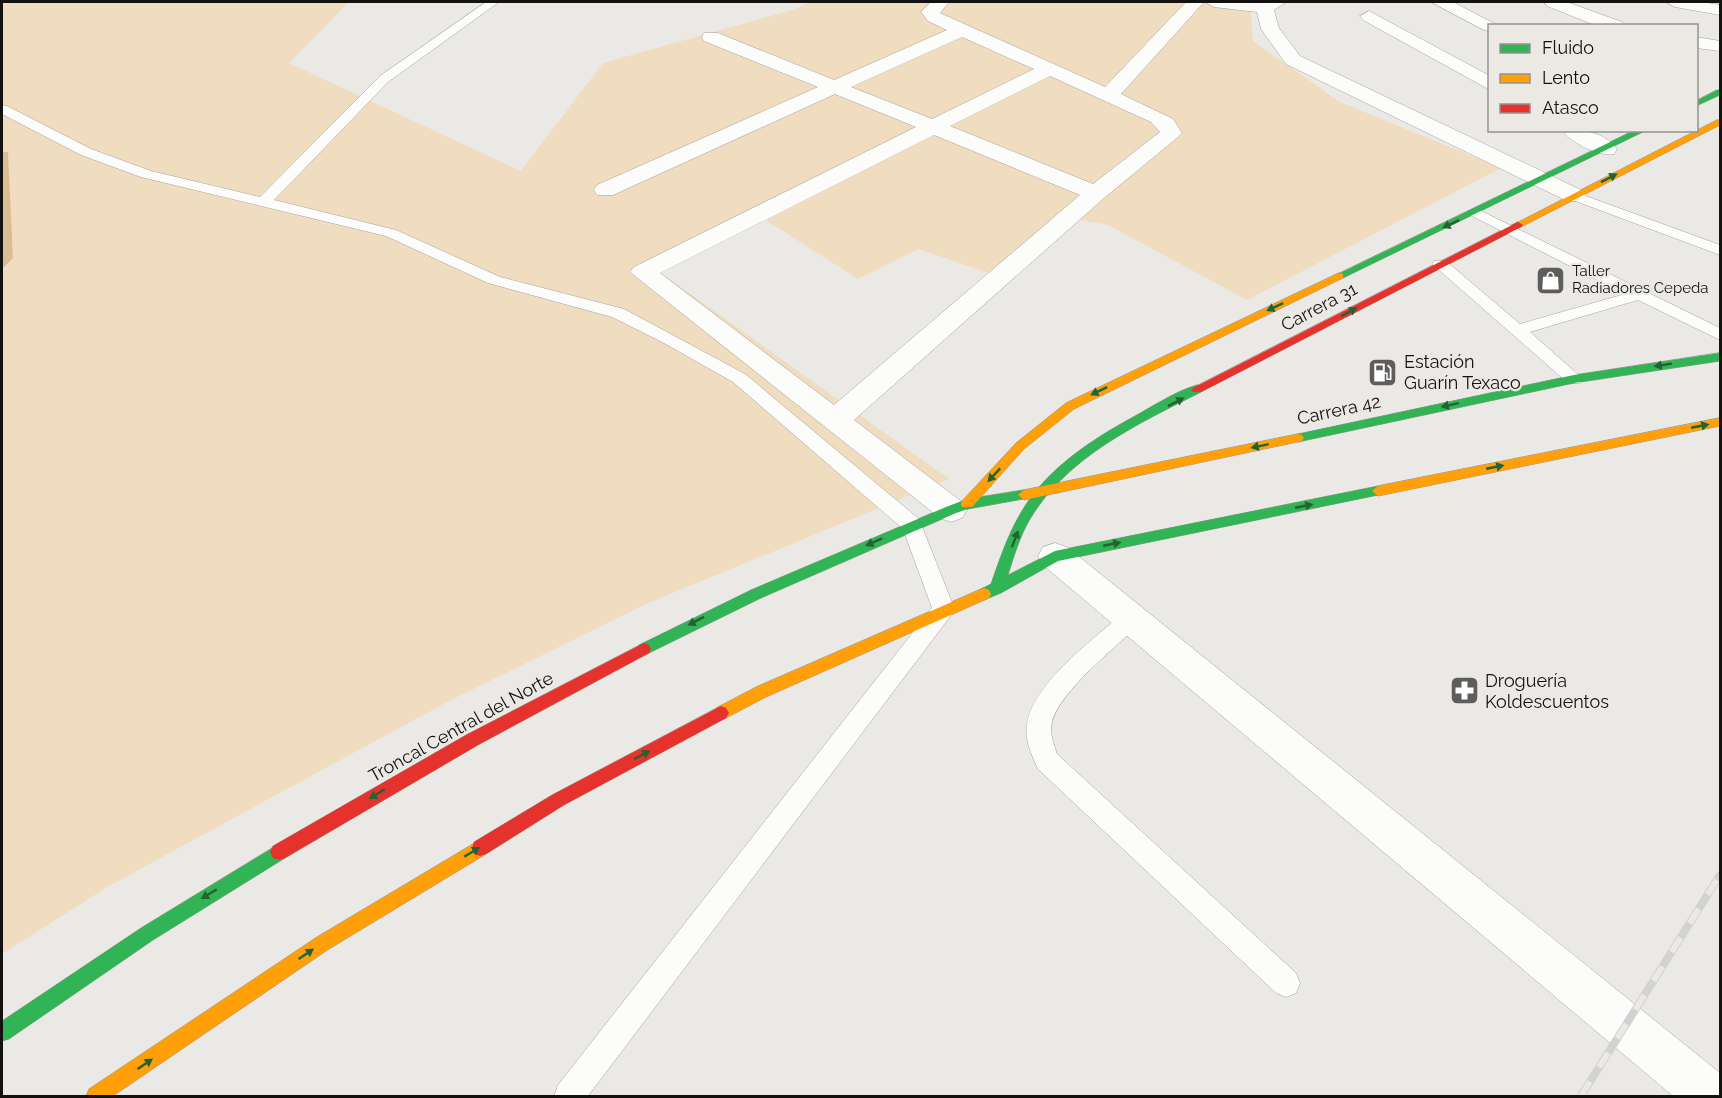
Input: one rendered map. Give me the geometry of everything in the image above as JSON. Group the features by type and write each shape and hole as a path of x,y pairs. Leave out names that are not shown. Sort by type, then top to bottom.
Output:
{"highway":[{"path":"1698,103 1720,92"},
{"name":"Carrera 31","path":"996,589 1018,530 1042,492 1071,462 1109,434 1720,122"},
{"name":"Carrera 31","path":"959,507 1020,446 1070,406 1639,132"},
{"path":"1504,199 1538,214"},
{"name":"Carrera 42","path":"959,507 1042,492 1574,379 1720,357"},
{"path":"96,1096 323,943 558,800 761,692 996,589 1055,556 1720,422"},
{"name":"Troncal Central del Norte","path":"2,1032 195,903 474,736 708,615 912,525 959,507"}],"street":[{"path":"835,420 1096,193 1171,133 1166,123 1158,118 934,17 930,12 940,2"},
{"path":"1108,96 1196,2"},
{"path":"1214,2 1271,5 1270,29 1293,60 1575,196"},
{"path":"1440,2 1488,25"},
{"path":"1553,2 1610,24"},
{"path":"1675,2 1720,10"},
{"path":"1370,16 1488,83"},
{"path":"605,190 963,30"},
{"path":"711,37 1096,193"},
{"path":"1698,42 1720,46"},
{"path":"959,507 835,420 643,272 1049,69"},
{"path":"1576,132 1606,149"},
{"path":"1055,556 1710,1096"}],"lane":[{"path":"263,203 384,79 494,2"},
{"path":"2,109 86,152 146,174 391,233 494,280 618,313 739,378 912,525 944,610 569,1096"},
{"path":"1575,196 1720,250"},
{"path":"1475,213 1720,335"},
{"path":"1440,264 1574,379"},
{"path":"1518,330 1639,295"},
{"path":"1131,619 1048,699 1039,724 1047,760 1286,983"}],"shaded area":[{"path":"2,2 349,2 289,63 521,171 603,63 792,10 811,2 1250,2 1253,41 1340,102 1501,168 1247,300 1108,225 1070,218 998,276 918,249 858,279 764,219 657,270 949,479 646,604 449,701 109,886 2,954 2,269 13,257 8,152 2,152"},
{"path":"2,152 8,152 13,258 2,269"}],"railway":[{"path":"1581,1096 1720,875"}],"traffic: fast":[{"path":"1698,103 1720,92"},
{"path":"1339,276 1639,132"},
{"path":"1298,438 1574,379 1720,357"},
{"path":"996,589 1020,525 1041,494 1059,474 1102,441 1197,389"},
{"path":"984,594 1055,556 1378,491"},
{"path":"644,649 756,594 951,510 967,504 1024,495"},
{"path":"2,1032 147,934 279,852"}],"traffic: slow":[{"path":"1518,225 1720,122"},
{"path":"967,504 1020,446 1070,406 1339,276"},
{"path":"1378,491 1720,422"},
{"path":"1024,495 1298,438"},
{"path":"721,713 761,692 984,594"},
{"path":"96,1096 323,943 480,848"}],"traffic: jam":[{"path":"1197,389 1518,225"},
{"path":"279,852 472,740 644,649"},
{"path":"480,848 558,800 721,713"}],"place":[{"name":"Taller Radiadores Cepeda","path":"1551,280"},
{"name":"Estación Guarín Texaco","path":"1383,372"},
{"name":"Droguería Koldescuentos","path":"1464,691"}]}
